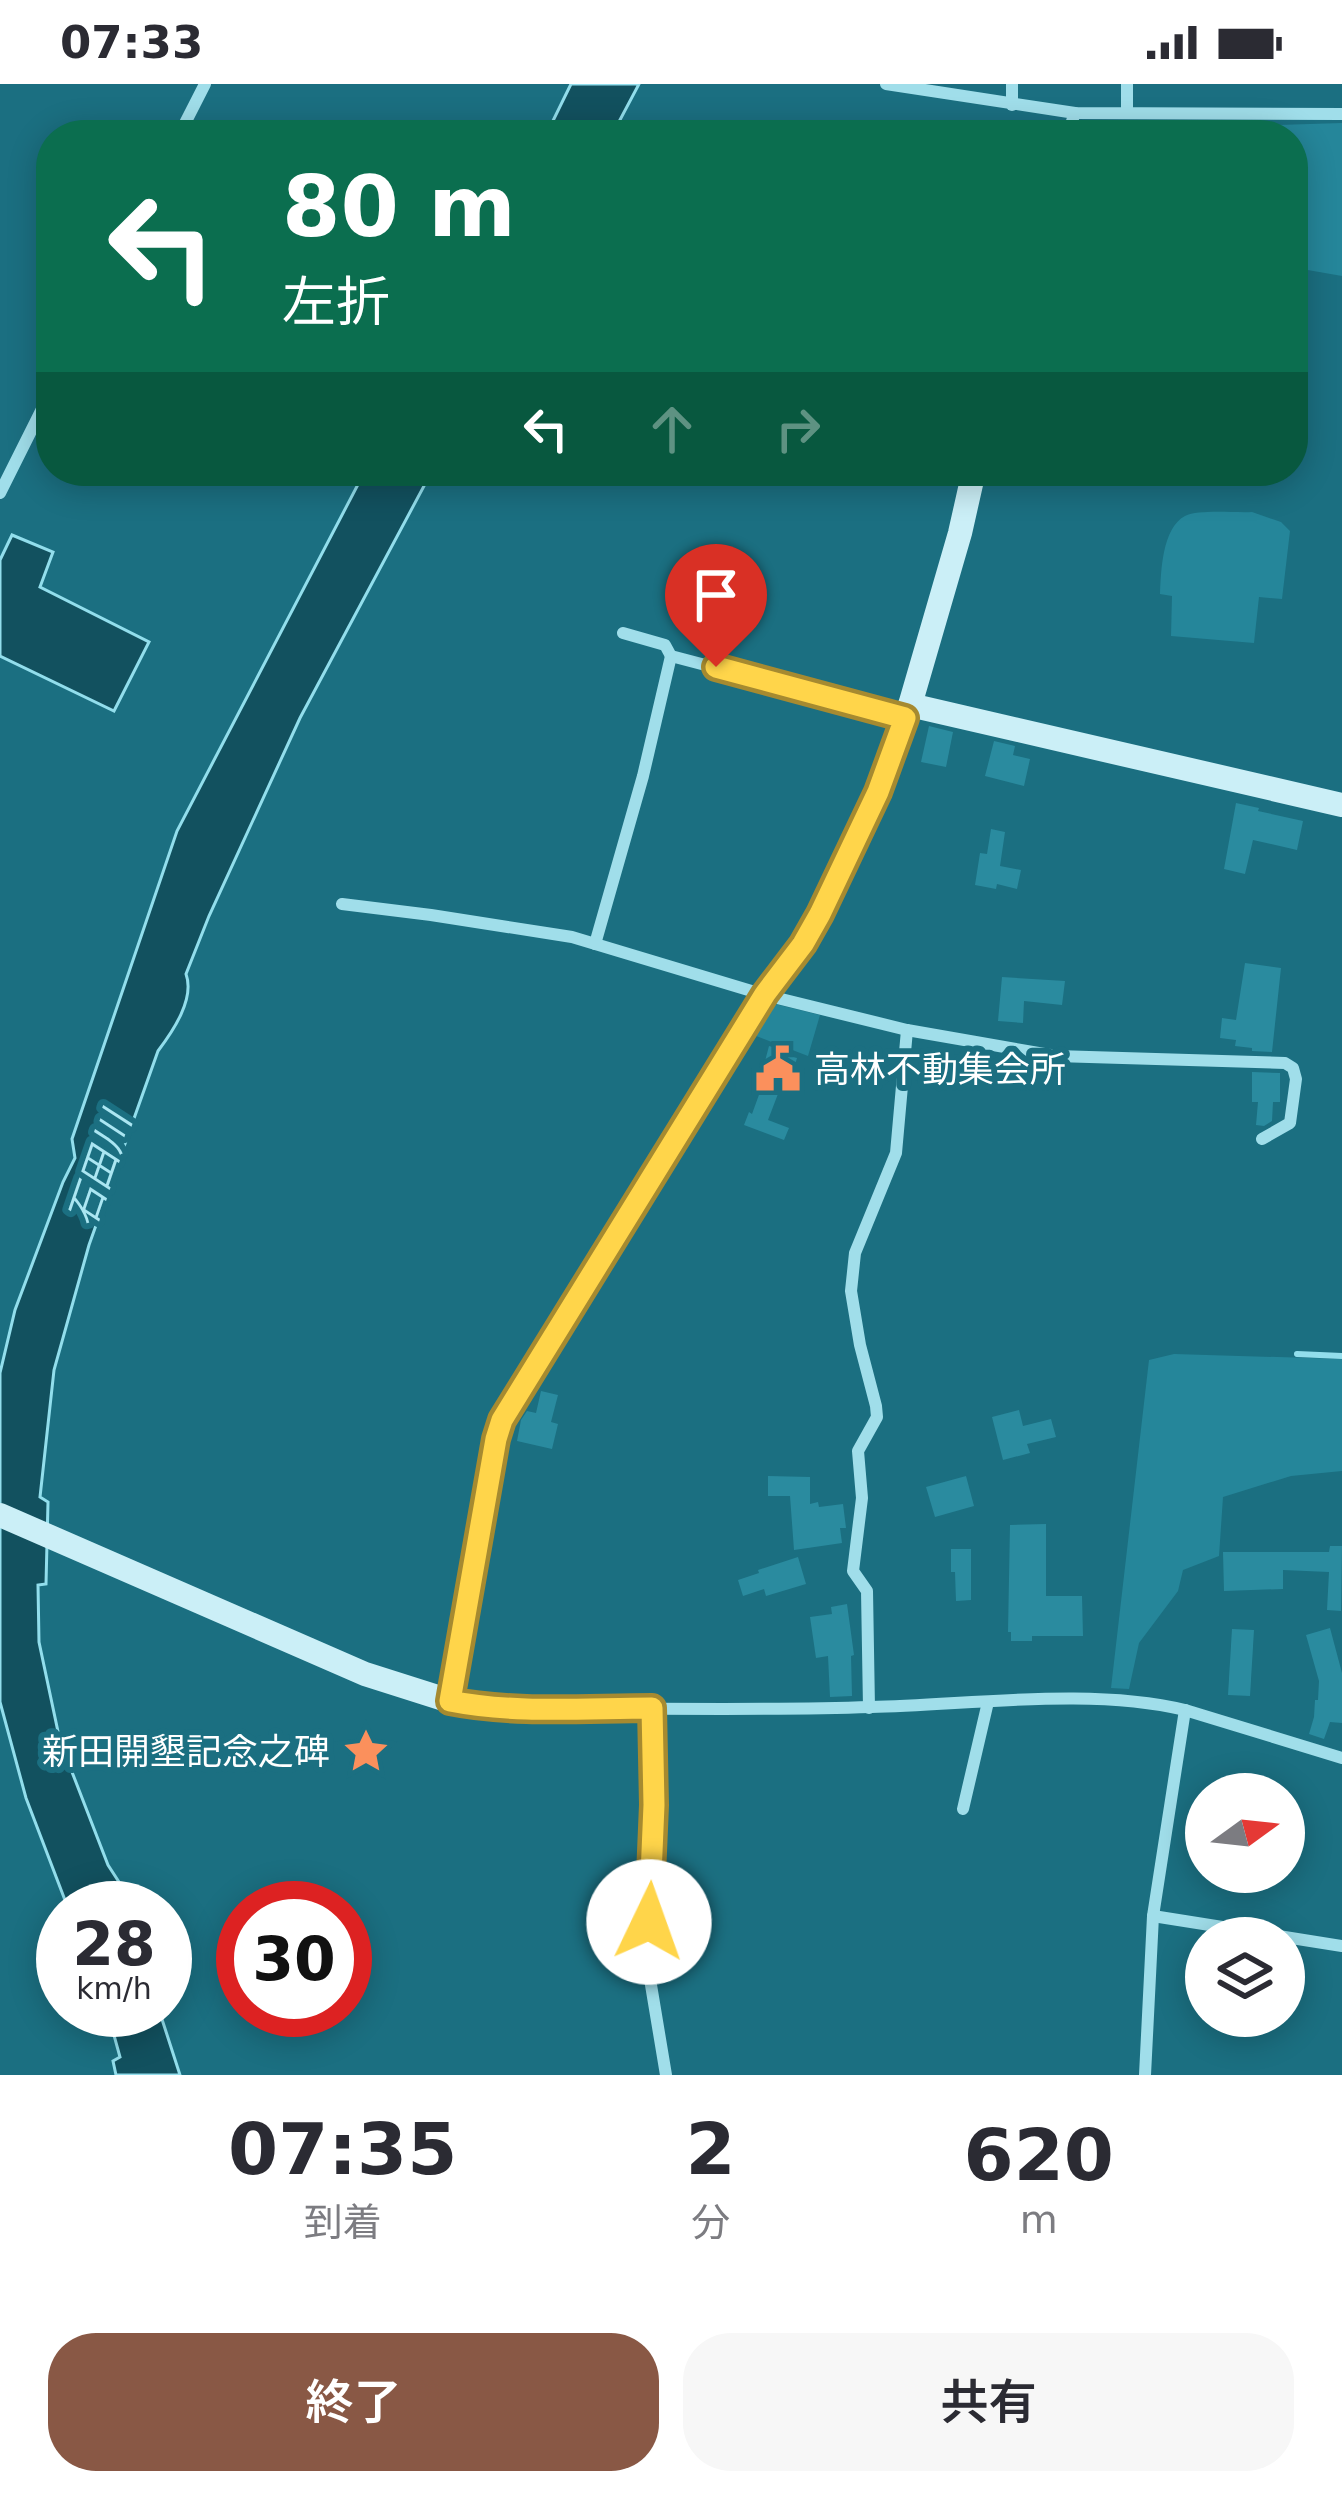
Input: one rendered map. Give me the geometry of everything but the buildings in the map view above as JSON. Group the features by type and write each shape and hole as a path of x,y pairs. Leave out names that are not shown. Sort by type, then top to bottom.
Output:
{"street":[{"path":"187,120 205,84"},
{"path":"886,84 1075,113 1342,114"},
{"path":"1012,84 1012,105"},
{"path":"1127,84 1127,113"},
{"path":"1072,120 1075,113"},
{"path":"0,493 36,421"},
{"path":"450,1701 502,1420 765,994 820,914 878,792 908,711 971,486"},
{"path":"595,944 671,656 665,645 623,633"},
{"path":"671,656 1342,805"},
{"path":"342,904 572,937 907,1030 1056,1056 1285,1063 1293,1068 1296,1079 1290,1123 1262,1139"},
{"path":"869,1708 867,1591 853,1571 862,1498 857,1451 877,1417 860,1345 852,1269 896,1153 907,1030"},
{"path":"0,1515 347,1666 473,1706 869,1708 1108,1700 1185,1710 1342,1758"},
{"path":"963,1809 988,1702"},
{"path":"652,1708 654,1805 647,1960 666,2075"},
{"path":"1145,2075 1153,1916 1185,1710"},
{"path":"1153,1916 1342,1946"}],"shaded area":[{"path":"1342,123 1342,276 1308,270 1308,124"},
{"path":"1252,512 1281,522 1290,531 1282,599 1259,597 1254,643 1171,636 1172,596 1160,594 1164,551 1177,522 1191,514"},
{"path":"771,1003 820,1015 808,1056 751,1034"},
{"path":"1174,1354 1342,1359 1342,1471 1291,1476 1223,1497 1219,1556 1183,1570 1178,1591 1139,1643 1129,1689 1111,1688 1149,1360"}],"water":[{"path":"571,84 639,84 620,120 553,120"},
{"name":"石田川","path":"357,486 424,486 300,718 209,916 186,974 185,1004 158,1051 89,1245 54,1370 40,1497 48,1502 46,1584 38,1585 39,1642 60,1741 118,1881 58,1881 26,1798 0,1702 0,1373 15,1310 75,1158 72,1139 177,831"},
{"path":"12,535 53,552 40,587 149,642 114,711 0,656 0,560"},
{"path":"114,2037 168,2037 180,2075 116,2075 113,2061 120,2057"}],"waterway":[{"path":"1297,1354 1342,1356"}],"place":[{"name":"高林不動集会所","path":"778,1069"},
{"name":"新田開墾記念之碑","path":"366,1751"}],"route":[{"path":"649,1922 652,1708 530,1708 450,1701 502,1420 765,994 803,944 878,792 905,718 716,667"}]}
